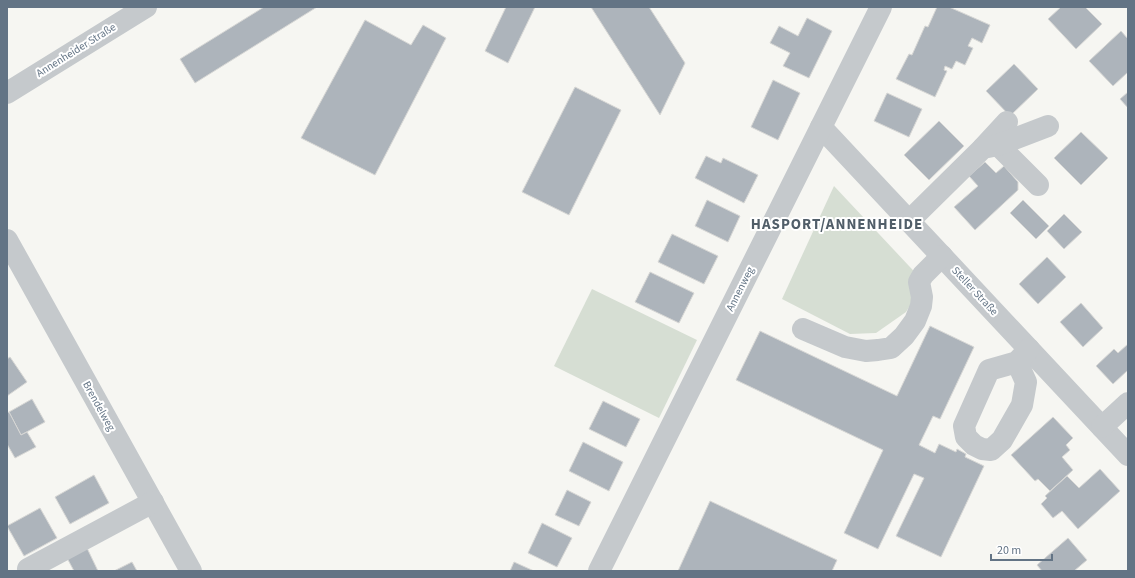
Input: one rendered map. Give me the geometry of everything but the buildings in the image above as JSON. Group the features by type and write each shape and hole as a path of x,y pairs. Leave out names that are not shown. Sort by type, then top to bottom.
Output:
{"street":[{"name":"Annenheider Straße","path":"7,93 146,7"},
{"name":"Annenweg","path":"605,567 881,7"},
{"path":"909,220 991,146 1008,122"},
{"path":"991,146 1048,126"},
{"name":"Steller Straße","path":"821,127 942,256 1023,355 1102,427 1128,455"},
{"path":"991,146 1038,185"},
{"name":"Brendelweg","path":"7,240 191,571"},
{"path":"803,329 845,347 866,350 891,348 904,336 915,321 921,306 922,296 919,282 923,275 942,256"},
{"path":"1102,427 1128,403"},
{"path":"28,569 153,502"}],"shaded area":[{"path":"834,186 924,282 906,312 876,333 850,334 782,299"},
{"path":"592,289 697,340 659,418 554,366"}],"district":[{"name":"HASPORT/ANNENHEIDE","path":"837,224"}]}
